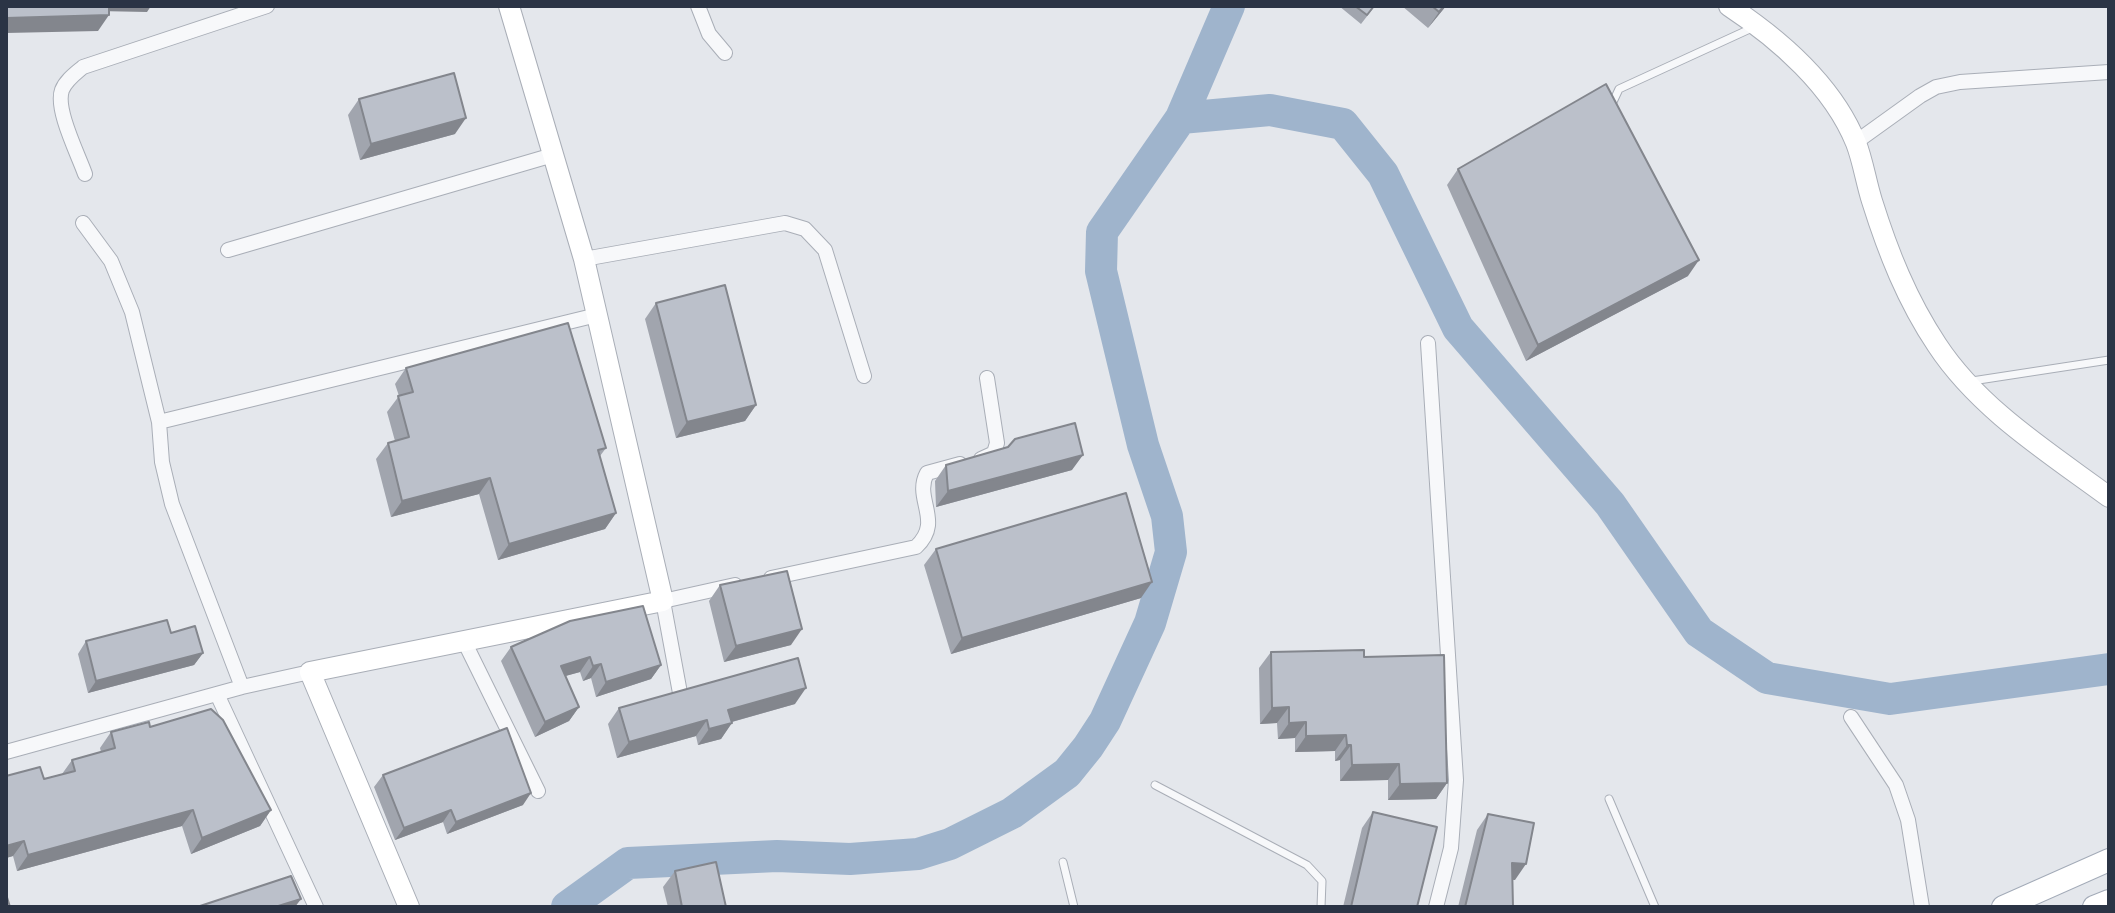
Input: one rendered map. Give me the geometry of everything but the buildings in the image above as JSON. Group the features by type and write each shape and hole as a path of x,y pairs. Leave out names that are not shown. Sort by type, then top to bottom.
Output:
{"main road":[{"path":"2003,907 2109,860"},
{"path":"2094,907 2109,901"}],"street":[{"path":"85,174 61,106 62,90 68,80 83,67 267,6"},
{"path":"509,6 584,259 663,601 680,693"},
{"path":"698,6 709,34 725,53"},
{"path":"1729,6 1758,25 1794,56 1830,100 1856,142 1872,200 1903,288 1937,346 1966,382 2002,416 2105,490"},
{"path":"1856,142 1936,87 1960,82 2109,72"},
{"path":"228,250 553,155"},
{"path":"83,223 111,261 132,312 159,422 162,462 172,504 242,687"},
{"path":"584,259 785,223 805,229 825,250 864,376"},
{"path":"159,422 597,315"},
{"path":"1428,343 1456,780 1451,848 1436,907"},
{"path":"6,752 242,687 916,547 925,538 929,526 923,481 927,473 994,453 997,443 987,378"},
{"path":"464,641 538,791"},
{"path":"310,672 409,907"},
{"path":"217,694 316,907"},
{"path":"1851,717 1896,785 1908,820 1922,907"}],"lane":[{"path":"1611,110 1619,89 1758,25"},
{"path":"1966,382 2109,360"},
{"path":"1155,785 1307,865 1322,881 1321,907"},
{"path":"1609,799 1655,907"},
{"path":"1063,862 1074,907"}],"waterway":[{"path":"567,907 628,863 777,856 850,859 918,854 950,844 1012,813 1067,773 1088,747 1105,721 1150,623 1171,552 1167,516 1143,445 1101,271 1102,232 1181,118 1229,6"},
{"path":"1181,118 1270,110 1343,124 1383,174 1458,328 1610,504 1699,632 1767,678 1890,699 2109,669"}]}
